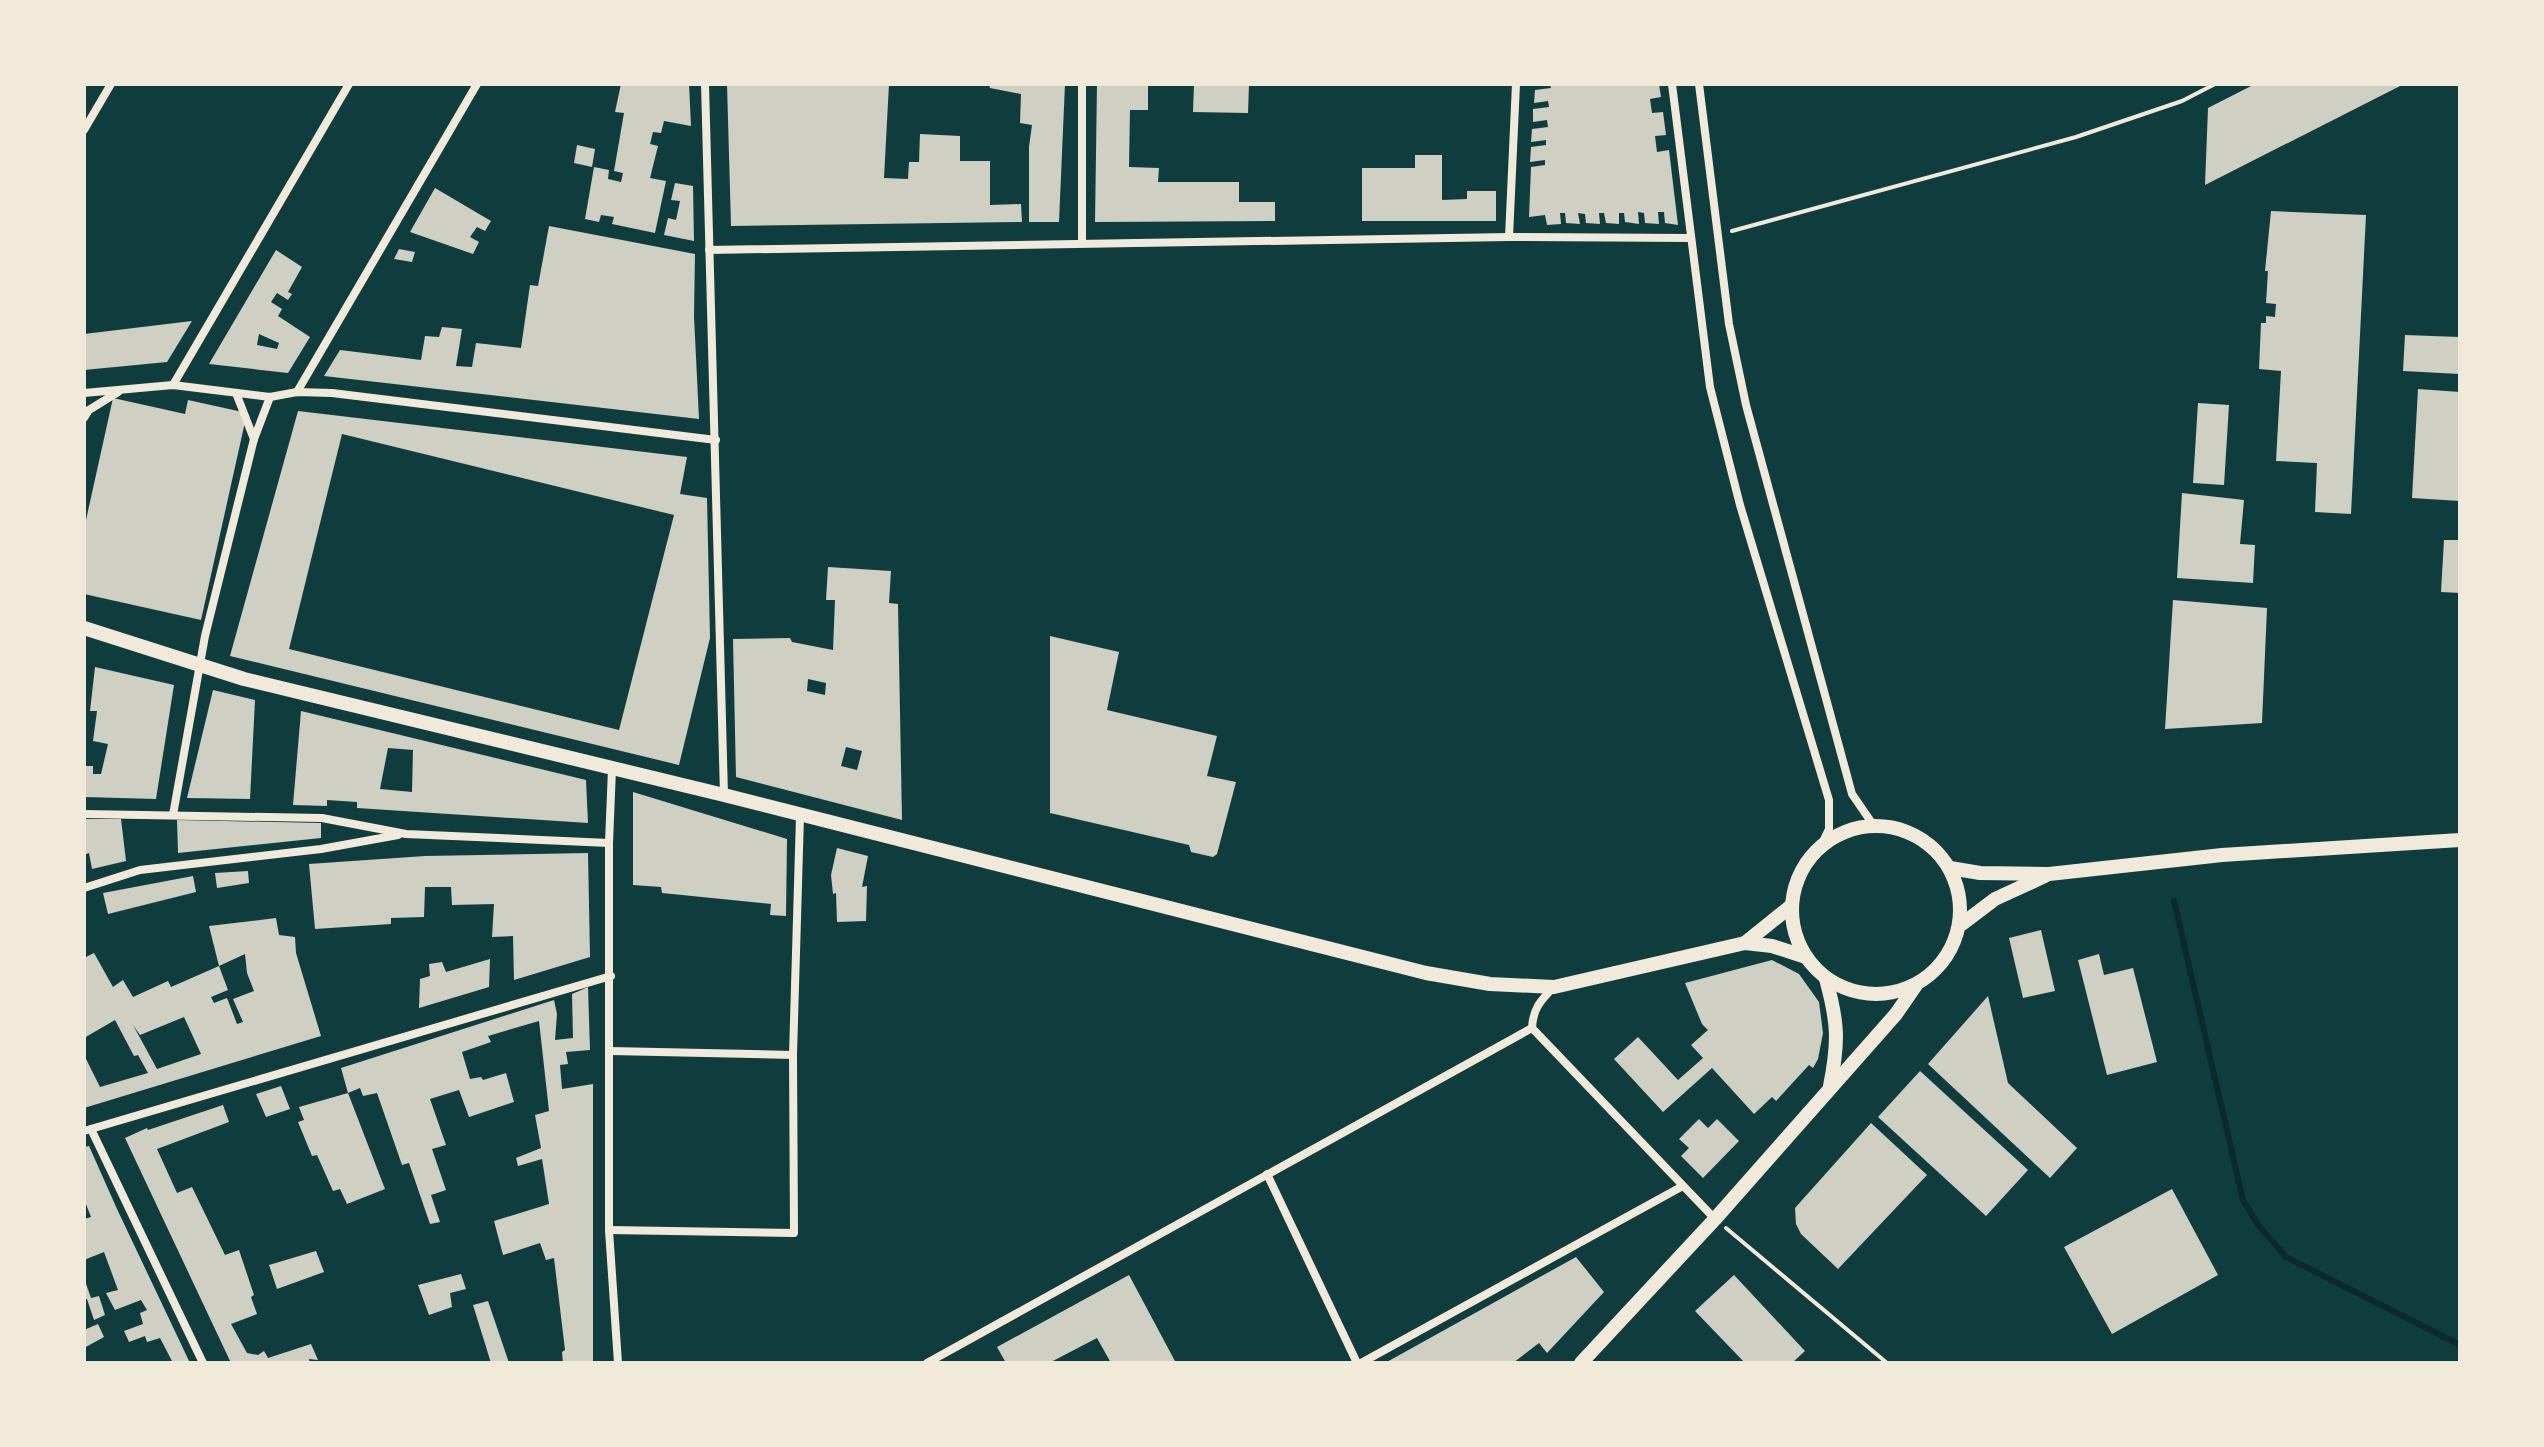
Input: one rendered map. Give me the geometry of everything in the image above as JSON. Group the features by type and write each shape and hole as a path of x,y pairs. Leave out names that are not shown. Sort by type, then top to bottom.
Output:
{"street":[{"path":"84,130 111,84"},
{"path":"173,385 349,84"},
{"path":"297,392 477,84"},
{"path":"705,84 724,795"},
{"path":"1082,84 1082,243"},
{"path":"1509,237 1516,84"},
{"path":"1672,84 1714,401 1740,505 1829,800 1829,829 1820,848"},
{"path":"1699,84 1729,324 1746,405 1852,794 1874,826"},
{"path":"709,250 1509,237 1691,238"},
{"path":"84,393 173,385 270,397 297,392 332,393 716,440"},
{"path":"84,418 89,410 121,390"},
{"path":"236,393 254,439"},
{"path":"173,815 199,666 254,439 270,397"},
{"path":"85,627 244,679 724,795 1426,973 1490,984 1554,987 1745,943 1772,946 1806,957"},
{"path":"612,769 609,843 609,1230 618,1363"},
{"path":"84,814 322,818 406,834 609,843"},
{"path":"609,1230 794,1233 793,1055 800,816"},
{"path":"1874,826 1911,833 1933,847 1950,868 1959,893 1962,924 1953,946 1937,970 1916,985 1885,995 1855,993 1826,979 1806,957 1795,935 1791,906 1798,878 1812,855 1851,827 1874,826"},
{"path":"84,888 140,870 321,849 406,834"},
{"path":"1950,868 1980,873 2049,874 2222,855 2460,840"},
{"path":"1962,924 1995,899 2049,874"},
{"path":"1745,943 1791,906"},
{"path":"203,1363 88,1130 611,976"},
{"path":"1826,979 1835,1010 1838,1047 1830,1086"},
{"path":"1581,1363 1715,1219 1896,1014 1916,985"},
{"path":"1554,987 1538,1002 1532,1028 1681,1187 1715,1219"},
{"path":"927,1363 1532,1028"},
{"path":"610,1051 793,1055"},
{"path":"1267,1174 1359,1363 1681,1187"}],"path":[{"path":"1718,235 2076,137 2182,101 2215,84"},
{"path":"1715,1219 1887,1363"}],"building":[{"path":"621,84 689,84 691,126 664,121 661,133 653,132 650,144 658,146 650,178 666,181 655,233 612,224 614,217 601,215 599,222 585,219 594,167 609,170 608,179 621,182 623,173 614,171 624,113 615,112"},
{"path":"727,84 889,84 884,178 908,179 909,162 919,162 920,134 960,136 960,161 990,161 990,205 1021,204 1022,222 731,226"},
{"path":"989,84 1065,84 1059,222 1029,222 1032,125 1020,123 1021,94 990,88"},
{"path":"1097,84 1148,84 1148,110 1130,110 1129,167 1159,168 1158,182 1239,182 1239,202 1275,202 1275,221 1095,222"},
{"path":"1194,84 1249,84 1248,113 1193,112"},
{"path":"1550,84 1659,84 1661,97 1650,99 1652,113 1663,112 1666,135 1655,136 1657,152 1669,150 1678,225 1665,223 1664,212 1658,212 1659,224 1645,223 1644,213 1638,212 1639,224 1625,222 1624,213 1619,213 1619,224 1606,223 1604,213 1599,213 1600,224 1586,223 1585,214 1578,213 1580,224 1566,223 1565,213 1560,213 1561,224 1547,225 1545,215 1529,217 1531,167 1545,165 1545,160 1530,162 1531,147 1546,145 1546,140 1531,142 1532,129 1548,127 1547,120 1533,122 1533,109 1549,107 1548,101 1534,103 1535,90 1551,88"},
{"path":"2255,84 2404,84 2205,185 2208,108"},
{"path":"577,145 595,149 592,167 574,163"},
{"path":"1415,155 1442,155 1442,200 1467,199 1467,191 1496,191 1496,221 1362,221 1362,168 1415,168"},
{"path":"675,183 693,186 694,241 664,235 668,218 676,220 680,201 671,200"},
{"path":"435,188 491,221 485,231 477,227 470,237 479,242 473,254 410,232"},
{"path":"2271,211 2366,215 2351,514 2315,512 2317,463 2276,461 2281,371 2259,369 2261,323 2266,323 2266,316 2275,317 2276,304 2266,303 2268,271 2265,271"},
{"path":"549,226 695,254 694,316 699,419 324,376 340,350 421,360 425,336 439,337 442,327 462,329 456,366 472,367 476,343 521,348 530,285 538,286"},
{"path":"399,249 415,252 412,262 394,259"},
{"path":"276,250 302,267 288,292 292,294 288,300 277,293 271,302 282,309 278,316 310,337 288,373 209,364","holes":["259,334 279,343 277,349 257,345"]},
{"path":"192,321 167,362 84,370 84,334"},
{"path":"2405,335 2460,337 2460,374 2403,371"},
{"path":"2418,389 2460,392 2460,501 2412,498"},
{"path":"113,398 185,414 188,400 247,413 201,620 84,594 84,529"},
{"path":"2198,403 2229,405 2224,485 2193,483"},
{"path":"298,411 687,457 680,494 707,498 710,638 679,765 230,656","holes":["342,434 674,515 619,730 289,649"]},
{"path":"2182,493 2244,500 2240,544 2255,545 2253,583 2177,578"},
{"path":"2444,540 2460,540 2460,593 2441,592"},
{"path":"828,567 891,571 889,603 898,604 902,820 736,777 733,639 790,638 792,642 833,650 835,600 826,600","holes":["808,679 826,683 825,695 807,691","846,747 862,751 857,770 841,766"]},
{"path":"2173,600 2267,608 2262,723 2165,729"},
{"path":"1050,636 1119,652 1107,710 1217,736 1207,776 1236,782 1217,854 1213,857 1191,852 1189,845 1050,813"},
{"path":"95,667 174,685 156,799 84,797 84,766 93,766 93,774 101,774 108,744 93,741 97,711 90,711"},
{"path":"213,690 255,700 250,799 187,798"},
{"path":"301,711 586,780 588,823 357,808 357,802 327,800 327,806 293,805","holes":["388,748 413,750 412,792 380,789"]},
{"path":"633,792 787,839 786,916 770,915 771,904 662,893 661,887 633,885"},
{"path":"84,819 121,819 126,861 92,869 89,853 84,855"},
{"path":"177,820 321,823 321,838 178,853"},
{"path":"837,848 868,856 862,887 867,886 866,921 837,922 836,893 833,894 831,875"},
{"path":"588,853 590,957 514,980 513,936 492,937 494,904 452,905 451,887 425,887 424,917 391,918 391,924 315,929 309,864 425,856"},
{"path":"248,871 249,883 217,888 215,873"},
{"path":"193,876 196,892 108,914 103,893"},
{"path":"276,918 279,935 295,937 296,953 321,1036 84,1108 84,1055 100,1087 148,1073 138,1055 134,1056 115,1020 84,1038 84,958 94,953 113,987 123,980 133,997 168,981 171,987 219,966 209,926","holes":["245,954 247,973 254,991 233,999 243,1022 237,1024 227,998 214,1003 211,997 228,990 219,966","184,1017 201,1054 157,1069 133,1025 140,1035"]},
{"path":"2041,930 2055,991 2023,998 2009,938"},
{"path":"2099,954 2104,975 2133,968 2157,1062 2107,1075 2078,960"},
{"path":"490,959 489,987 419,1008 420,979 430,976 429,964 442,962 446,972"},
{"path":"1772,960 1799,974 1819,1002 1823,1033 1813,1068 1809,1065 1776,1101 1772,1097 1754,1114 1712,1068 1663,1112 1614,1059 1638,1037 1678,1080 1703,1058 1691,1045 1708,1030 1702,1024 1685,983"},
{"path":"588,987 590,1050 566,1052 568,1064 560,1065 562,1089 593,1084 593,1363 563,1363 562,1352 565,1350 554,1258 546,1260 540,1243 503,1255 494,1221 549,1204 542,1159 518,1166 516,1158 541,1148 535,1115 549,1111 539,1021 488,1036 491,1042 462,1052 470,1079 481,1077 483,1080 506,1073 514,1102 469,1117 459,1090 430,1099 446,1145 432,1149 446,1190 431,1195 440,1222 430,1224 409,1163 402,1165 377,1093 363,1096 360,1088 348,1093 341,1068 554,1000 557,1014 555,1040 573,1038 572,994"},
{"path":"1988,996 2008,1083 2077,1148 2050,1178 1928,1064"},
{"path":"1920,1071 2028,1170 1986,1216 1878,1117"},
{"path":"281,1086 290,1109 266,1117 256,1094"},
{"path":"348,1093 385,1189 347,1204 340,1189 333,1191 317,1155 312,1156 298,1122 304,1120 299,1107"},
{"path":"223,1105 229,1122 157,1149 177,1193 192,1187 225,1255 239,1250 257,1314 231,1324 247,1353 258,1355 264,1351 268,1358 311,1344 318,1360 309,1359 310,1363 231,1363 125,1138 147,1128"},
{"path":"1699,1119 1708,1128 1717,1119 1739,1141 1703,1178 1681,1156 1689,1148 1679,1139"},
{"path":"1871,1123 1927,1175 1838,1269 1801,1234 1796,1224 1795,1208"},
{"path":"89,1146 190,1363 173,1363 160,1338 147,1342 145,1336 129,1342 124,1331 143,1324 140,1313 147,1310 141,1300 115,1310 106,1293 118,1290 104,1252 84,1260 84,1219 91,1217 84,1199 84,1147"},
{"path":"2172,1189 2218,1275 2112,1334 2064,1247"},
{"path":"316,1251 324,1272 277,1289 269,1265"},
{"path":"1576,1257 1604,1292 1547,1353 1539,1343 1513,1363 1385,1363"},
{"path":"461,1274 466,1289 450,1293 452,1307 429,1315 418,1285"},
{"path":"1129,1275 1176,1363 1111,1363 1097,1338 1049,1363 1006,1363 997,1347"},
{"path":"1734,1275 1805,1351 1792,1363 1745,1363 1695,1311"},
{"path":"84,1278 91,1298 99,1296 105,1315 94,1320 87,1299 84,1300"},
{"path":"488,1301 509,1363 491,1363 473,1305"},
{"path":"98,1324 104,1337 84,1348 84,1330"}],"waterway":[{"path":"2174,901 2243,1200 2258,1225 2286,1257 2460,1345"}]}
